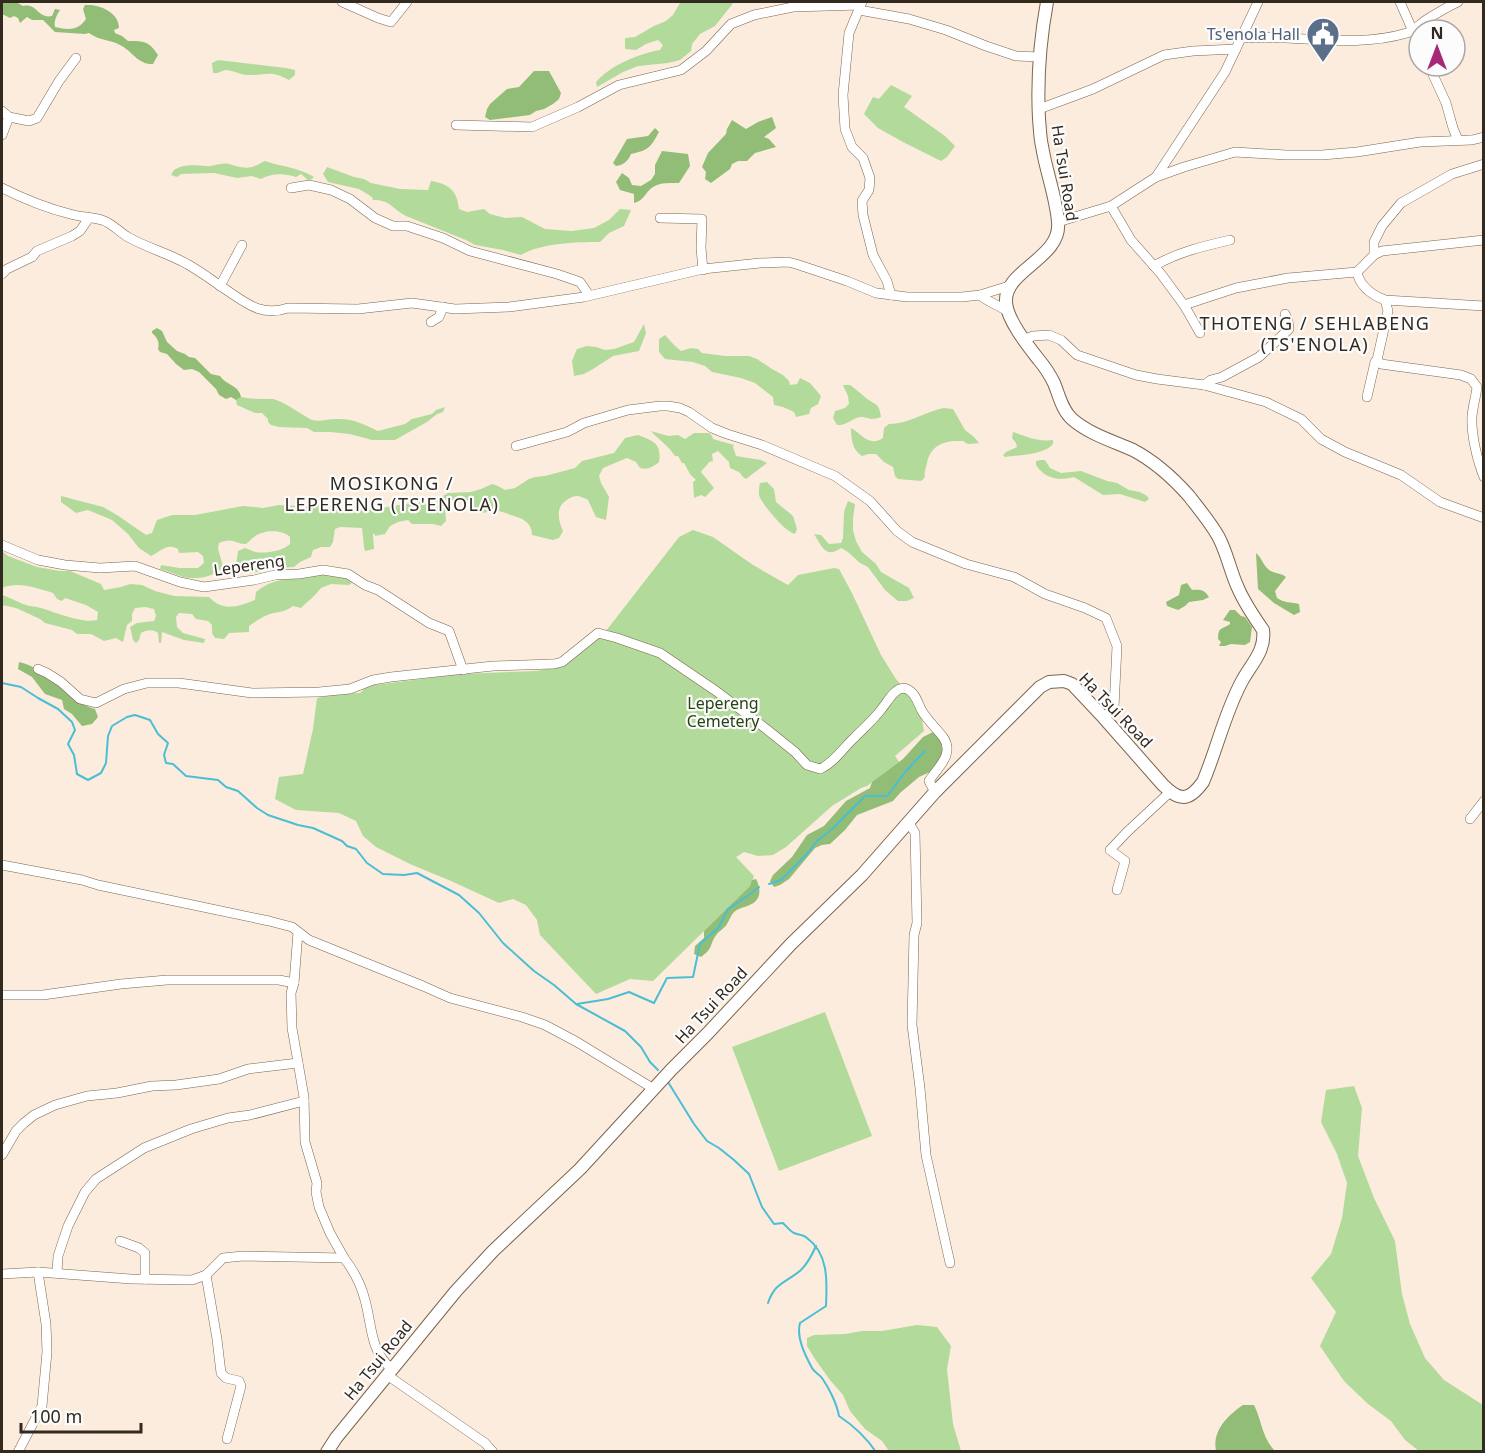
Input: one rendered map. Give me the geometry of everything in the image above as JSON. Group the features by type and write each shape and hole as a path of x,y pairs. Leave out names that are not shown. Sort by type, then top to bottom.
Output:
{"street":[{"path":"342,2 391,22 407,2"},
{"name":"Ha Tsui Road","path":"1010,286 1051,246 1056,238 1059,222 1041,145 1039,109 1040,57 1047,2"},
{"path":"1156,177 1225,72 1258,2"},
{"path":"1400,2 1407,18"},
{"path":"1430,18 1458,2"},
{"path":"860,6 849,33 843,96 845,129 852,147 863,158 870,178 869,190 862,201 863,214 873,255 888,281 891,295"},
{"path":"456,125 532,127 578,108 619,85 681,70 706,51 731,24 754,15 793,7 860,6 946,30 1016,56 1040,57"},
{"path":"1241,38 1262,36 1335,41 1387,38 1407,32"},
{"path":"1039,109 1094,89 1164,55 1236,49"},
{"path":"2,135 5,114 29,121 37,118 76,58"},
{"path":"1435,78 1446,103 1458,140"},
{"path":"1059,222 1111,206 1156,177 1235,152 1286,155 1357,153 1420,142 1472,140 1484,137"},
{"path":"1374,255 1374,242 1401,203 1452,174 1484,164"},
{"path":"291,188 309,185 331,190 350,199 375,218 393,226 407,226 443,238 471,251 580,282 589,295"},
{"path":"2,188 50,209 102,220 126,236 189,265 251,307 265,311 277,312 288,308 358,309 412,303 455,309 509,307 584,297 703,270 788,262 876,293 891,295 925,298 962,297 980,295 1010,286"},
{"path":"1111,206 1131,240 1184,305 1200,333"},
{"path":"2,274 7,269 32,257 37,251 80,231 89,218"},
{"path":"660,218 702,219 703,270"},
{"path":"1154,266 1166,259 1200,247 1230,240"},
{"path":"1184,305 1236,288 1288,278 1357,272 1374,255 1382,251 1484,240"},
{"path":"220,286 242,245"},
{"path":"1357,272 1358,280 1372,296 1385,300 1483,305"},
{"path":"1010,286 1005,300 1008,311 1023,340 1053,380 1070,418 1154,463 1186,494 1219,537 1239,590 1263,630 1263,646 1233,698 1203,782 1189,796 1179,797 1170,792 1110,850 1125,861 1116,890"},
{"path":"980,295 1008,311"},
{"path":"1367,397 1388,311 1385,300"},
{"path":"431,322 439,317 443,308"},
{"path":"1204,385 1259,357 1289,329 1285,314"},
{"path":"1023,340 1033,336 1049,335 1061,340 1077,355 1136,375 1204,385 1266,402 1301,418 1321,439 1345,452 1401,475 1440,502 1484,518"},
{"path":"1377,360 1381,364 1461,375 1480,384 1472,414 1477,454 1484,477"},
{"path":"516,446 567,432 584,423 615,413 668,406 689,412 712,428 762,445 835,476 870,501 897,531 912,542 966,564 1014,577 1045,594 1106,618 1117,646 1114,708 1104,718"},
{"name":"Lepereng","path":"2,545 38,560 100,568 135,566 180,582 204,587 275,575 323,570 348,574 378,590 429,623 449,631 463,670"},
{"path":"38,669 60,682 80,699 96,703 124,689 147,683 179,683 252,693 319,692 350,689 373,680 493,666 554,664 562,662 597,633 660,653 765,728 795,752 807,765 820,769 834,759 869,723 895,691 908,689 915,696 928,720 946,742 948,749 946,757 929,781 935,792"},
{"name":"Ha Tsui Road","path":"327,1452 456,1291 493,1251 580,1168 791,944 862,875 935,792 1040,687 1049,682 1064,681 1072,684 1170,792"},
{"path":"1470,819 1484,801"},
{"path":"909,823 915,832 917,923 914,935 912,1025 926,1155 950,1263"},
{"path":"2,865 82,880 292,927 309,940 450,999 545,1025 654,1089"},
{"path":"298,932 294,983 291,993 292,1028 304,1101 305,1142 316,1183 319,1207 330,1233 358,1278 378,1354 390,1372 485,1443 493,1452"},
{"path":"2,995 42,995 167,980 279,980 294,983"},
{"path":"2,1155 16,1131 24,1123 34,1115 55,1105 96,1095 152,1086 219,1080 248,1069 298,1063"},
{"path":"57,1273 58,1256 68,1226 85,1192 96,1179 144,1148 191,1129 304,1101"},
{"path":"120,1241 139,1248 145,1253 145,1279"},
{"path":"2,1274 38,1272 131,1279 192,1280 206,1275 223,1258 243,1256 344,1258"},
{"path":"18,1452 42,1406 43,1397 47,1352 38,1272"},
{"path":"206,1275 221,1373 226,1378 239,1381 241,1386 227,1439"}],"green space":[{"path":"2,2 16,2 32,7 47,16 52,16 55,9 60,10 55,27 68,29 80,26 86,19 83,9 85,5 102,8 116,18 119,28 114,30 115,33 128,41 146,43 158,55 153,64 147,64 120,45 89,33 55,32 43,20 32,20 27,17 20,23 14,16 10,18 2,14"},
{"path":"734,2 715,26 700,34 692,44 691,51 680,60 638,66 597,87 596,82 609,70 634,57 660,50 663,45 658,40 636,50 625,49 625,38 635,37 666,21 673,15 680,3"},
{"path":"218,60 286,68 295,70 295,75 289,80 272,74 246,75 227,70 213,73 212,63"},
{"path":"534,71 549,71 561,93 559,99 530,115 490,120 485,117 490,104 507,89 519,87"},
{"path":"891,85 912,96 904,107 945,136 955,146 947,157 941,161 903,142 878,128 864,114 873,97 879,99"},
{"path":"772,117 776,128 764,137 776,147 755,153 747,161 732,164 730,169 711,183 705,179 706,172 702,167 708,153 726,134 732,120 746,129"},
{"path":"655,128 659,132 648,148 631,154 621,165 616,166 613,163 627,139 648,136"},
{"path":"662,151 688,154 690,166 679,183 656,185 634,203 634,194 620,190 616,182 622,173 629,178 632,185 641,186 651,180"},
{"path":"265,161 296,169 314,177 309,181 301,174 296,177 273,175 261,179 252,176 237,178 214,173 181,174 177,177 171,175 174,170 185,166 226,164 249,168"},
{"path":"327,167 371,183 400,189 428,190 431,181 437,182 451,189 459,209 467,212 484,209 490,214 505,218 522,217 545,229 572,231 594,228 609,220 620,209 631,210 624,226 609,233 600,242 549,246 521,255 475,245 406,216 387,203 373,200 359,189 328,182 323,174"},
{"path":"644,324 646,333 639,351 613,356 584,374 574,376 572,361 577,349 587,346 605,350 614,349 634,342"},
{"path":"157,328 162,331 167,342 177,351 195,358 211,374 220,376 235,387 241,397 236,400 231,397 226,399 219,395 199,372 192,369 184,370 167,354 160,352 158,340 152,333"},
{"path":"665,335 681,351 691,348 698,349 702,353 749,356 783,375 790,385 797,384 800,378 810,383 821,396 818,404 811,408 809,414 796,417 794,412 774,405 773,397 755,383 712,372 705,366 693,362 665,359 659,352 659,339"},
{"path":"843,385 850,385 877,405 881,417 871,419 861,417 837,425 833,418 835,411 849,404"},
{"path":"241,397 272,399 312,420 347,419 378,431 405,424 412,419 432,414 445,407 443,412 395,440 372,440 350,434 314,432 307,428 271,425 262,413 255,413 237,405 236,400"},
{"path":"944,408 953,409 965,430 979,443 954,441 939,445 931,452 925,477 921,481 898,479 893,467 876,454 862,456 854,447 851,428 866,439 874,441 883,438 884,428 889,424 903,422"},
{"path":"651,431 668,436 678,435 685,439 694,433 709,433 713,439 734,445 736,456 767,463 746,479 739,472 730,468 729,462 718,451 712,454 713,461 709,462 701,472 714,488 705,497 701,495 694,498 693,482 696,480 678,456 675,456"},
{"path":"1013,432 1037,440 1053,440 1053,444 1038,452 1005,457 1003,455 1006,452 1017,447 1012,438"},
{"path":"638,435 656,444 660,456 659,462 650,468 643,469 636,462 627,458 603,468 599,476 609,497 606,520 596,517 587,500 578,496 572,497 566,500 560,508 559,518 563,531 559,538 553,540 532,535 527,522 521,519 498,511 477,512 463,502 457,501 445,508 446,521 441,526 412,524 408,520 398,522 390,526 385,534 375,536 373,534 374,549 365,551 362,528 340,527 335,529 330,547 313,550 311,557 294,567 251,573 240,573 236,570 238,551 245,548 259,553 278,550 290,544 290,537 286,534 272,531 262,533 246,544 224,541 219,543 218,549 223,566 220,570 205,577 188,578 160,569 161,565 198,568 204,563 203,556 198,552 179,553 178,549 170,547 151,556 139,548 112,520 88,510 76,513 61,502 61,496 103,507 146,535 152,533 157,520 172,515 195,515 243,506 263,508 279,505 325,505 344,511 368,510 418,502 429,504 448,493 471,492 492,484 505,490 515,488 529,479 575,468 582,461 614,453 625,438"},
{"path":"1045,460 1050,468 1061,473 1081,471 1117,483 1129,490 1140,492 1149,499 1145,502 1120,494 1103,495 1074,477 1053,478 1036,465 1036,461"},
{"path":"767,482 774,489 776,502 793,516 797,529 795,534 781,524 760,498 760,483"},
{"path":"848,501 855,504 853,530 862,552 876,564 881,572 909,588 914,598 898,601 885,590 868,567 848,552 841,548 831,552 824,550 814,534 821,535 829,544 841,543 844,512"},
{"name":"Lepereng Cemetery","path":"693,530 713,537 753,565 788,585 798,575 839,569 881,655 921,714 924,731 895,756 899,762 867,786 832,806 786,847 773,855 758,856 744,852 736,857 754,876 750,886 653,981 630,979 596,994 540,935 537,920 526,905 513,899 499,903 410,864 376,847 363,836 356,821 339,813 296,810 275,799 279,777 303,774 317,698 360,693 367,686 460,674 536,671 564,666 584,646 602,636 679,537"},
{"path":"2,551 8,556 37,567 70,571 101,584 104,590 130,584 142,585 174,596 209,597 220,605 231,607 255,600 256,592 270,583 282,580 325,574 354,581 349,585 331,584 321,588 301,608 293,606 267,615 249,626 249,632 229,633 224,639 215,638 212,625 208,621 196,619 192,614 179,613 176,617 177,627 183,633 205,639 204,643 184,640 162,632 161,643 159,643 158,633 150,630 141,633 136,643 130,627 137,623 154,621 156,616 154,609 145,607 135,608 132,621 127,625 123,642 116,638 104,641 91,634 77,634 72,630 45,623 16,608 2,605 2,595 25,605 83,620 97,620 98,612 65,598 62,601 57,599 53,593 34,587 14,585 2,588"},
{"path":"1256,553 1270,571 1286,577 1275,591 1277,598 1299,604 1300,612 1294,615 1274,603 1258,589"},
{"path":"1187,583 1192,590 1202,590 1209,597 1189,602 1178,610 1167,606 1166,602 1179,595 1181,585"},
{"path":"1230,610 1235,610 1245,617 1252,627 1250,642 1245,645 1219,646 1221,642 1218,639 1219,632 1230,624 1223,620"},
{"path":"19,662 30,665 49,677 75,699 95,709 98,717 92,724 82,726 72,714 64,709 62,700 45,694 32,677 18,669"},
{"path":"933,732 942,741 943,751 941,760 930,772 919,777 893,801 857,815 830,844 815,848 789,879 774,887 770,881 773,875 792,857 807,835 824,826 846,801 870,788 872,782 903,759 923,737"},
{"path":"756,879 759,896 756,901 734,912 705,954 701,957 694,954 695,946 704,938 704,931 750,886 752,880"},
{"path":"825,1012 872,1136 779,1171 732,1047"},
{"path":"1354,1086 1362,1108 1358,1156 1374,1198 1395,1241 1402,1294 1410,1324 1425,1358 1444,1380 1483,1405 1483,1451 1419,1451 1405,1440 1391,1421 1368,1404 1344,1381 1320,1346 1336,1312 1311,1278 1331,1254 1342,1218 1347,1183 1337,1154 1321,1122 1326,1090"},
{"path":"917,1325 937,1327 951,1346 947,1369 953,1424 961,1451 889,1451 882,1441 865,1429 850,1411 843,1395 807,1346 807,1338 814,1335 882,1331"},
{"path":"1243,1405 1254,1405 1265,1435 1275,1451 1216,1451 1216,1437 1222,1425"}],"waterway":[{"path":"2,683 21,687 58,709 72,722 75,730 68,744 74,755 77,774 88,780 101,773 106,763 108,736 112,726 135,715 150,720 158,734 168,743 164,755 166,763 173,764 186,776 218,780 226,787 238,791 268,815 313,828 342,841 347,846 356,849 367,863 383,874 417,873 459,895 479,913 503,943 534,971 576,1004 625,1031 641,1047 658,1070"},
{"path":"769,884 781,880 817,841 865,796 887,796 925,751"},
{"path":"577,1004 608,999 629,992 654,1003 667,978 693,977 700,944 719,927 728,909 759,887"},
{"path":"668,1082 707,1141 719,1148 749,1174 762,1207 774,1224 783,1223 793,1232 805,1237 819,1252 825,1269 826,1306 800,1323 800,1340 812,1368 830,1391 839,1416 859,1432 876,1452"},
{"path":"768,1303 774,1291 796,1274 810,1259 816,1246"}],"place":[{"name":"Ts'enola Hall","path":"1323,63"}],"district":[{"name":"THOTENG / SEHLABENG (TS'ENOLA)","path":"1315,334"},
{"name":"MOSIKONG / LEPERENG (TS'ENOLA)","path":"392,494"}]}
